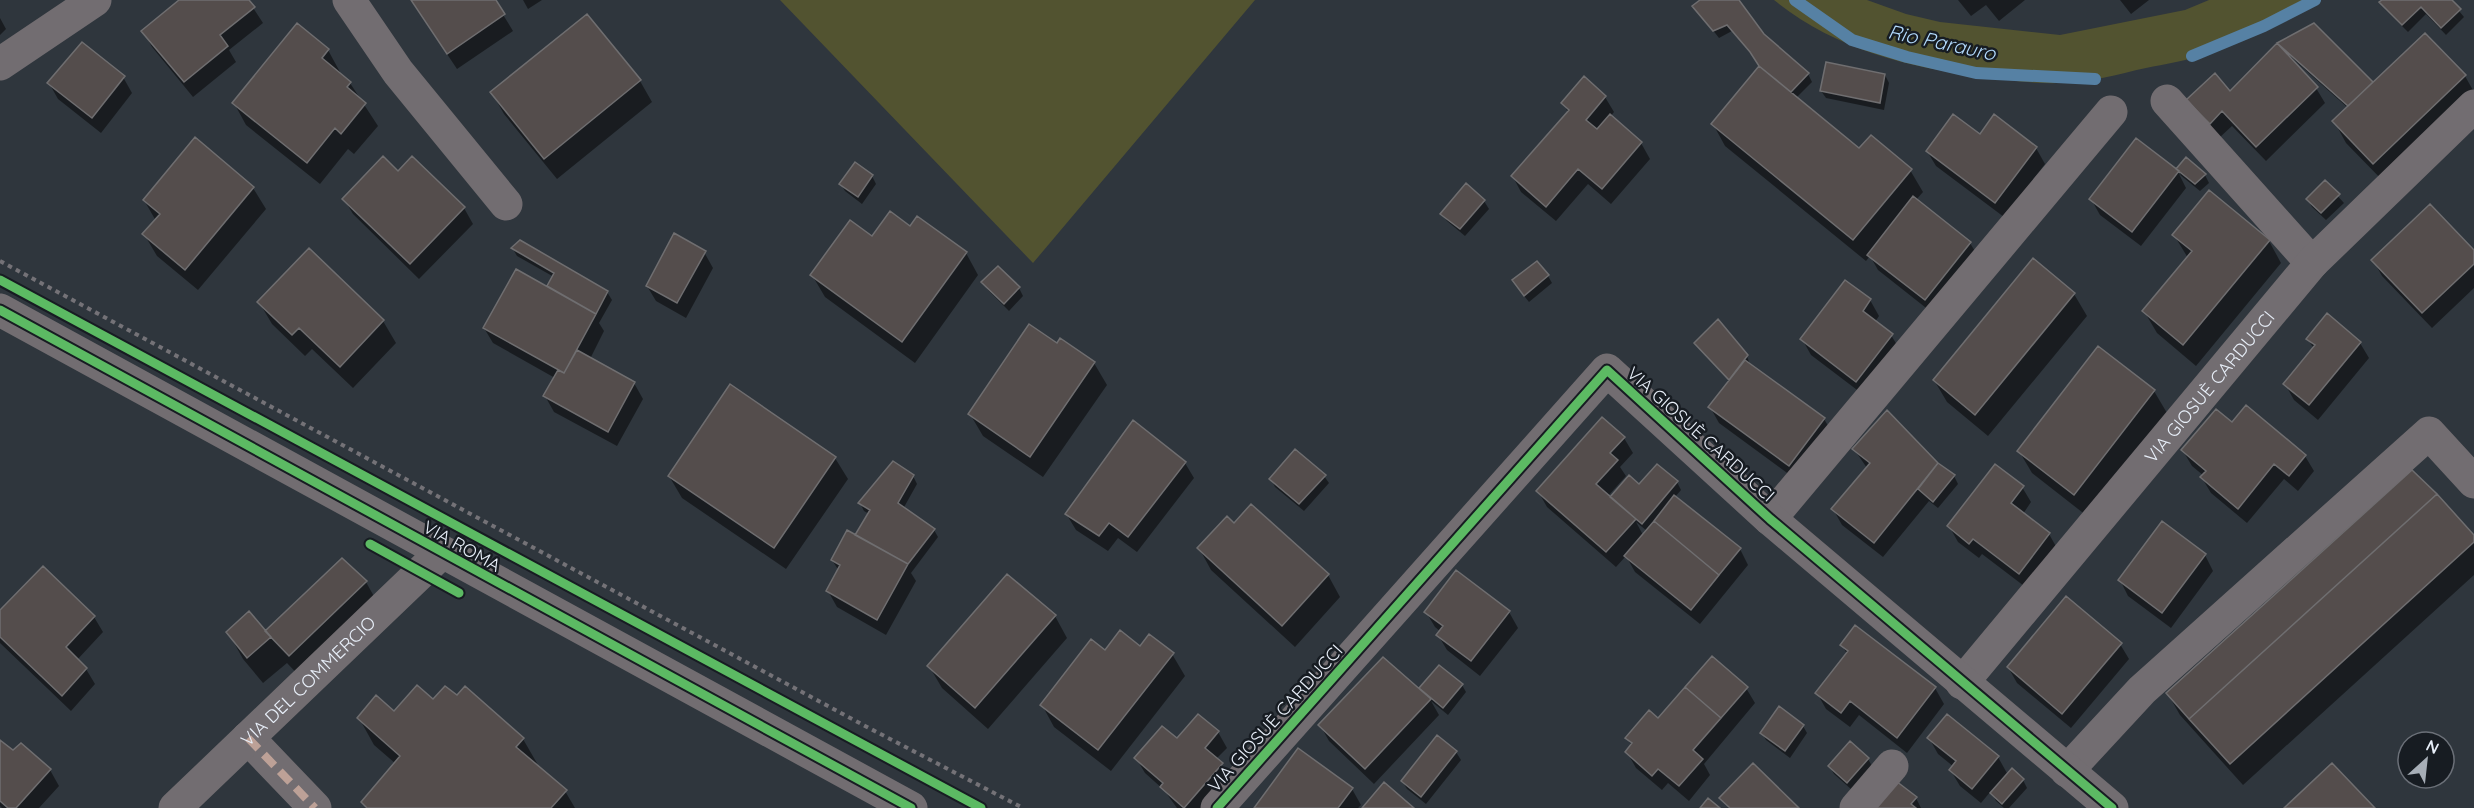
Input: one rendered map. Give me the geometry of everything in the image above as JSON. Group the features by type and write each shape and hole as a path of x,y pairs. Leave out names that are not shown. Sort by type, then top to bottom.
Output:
{"street":[{"path":"0,64 95,0"},
{"path":"349,0 398,72 506,204"},
{"path":"2167,101 2312,263"},
{"name":"VIA GIOSUÈ CARDUCCI","path":"1962,683 2312,263 2474,106"},
{"name":"VIA GIOSUÈ CARDUCCI","path":"1770,519 2111,112"},
{"name":"VIA ROMA","path":"0,310 910,808"},
{"name":"VIA GIOSUÈ CARDUCCI","path":"1217,808 1607,370 1770,519 2112,808"},
{"path":"2067,771 2142,690 2429,433 2474,482"},
{"name":"VIA DEL COMMERCIO","path":"175,808 441,553"},
{"path":"248,738 315,808"},
{"path":"1856,808 1892,766"}],"path":[{"path":"0,261 867,728 1023,808"}],"green space":[{"path":"780,0 1255,0 1033,263"},
{"path":"1774,0 1867,0 1906,14 1940,22 2060,35 2185,10 2209,0 2318,0 2247,37 2203,55 2093,80 2051,83 1952,72 1897,61 1871,53 1821,31"}],"building":[{"path":"179,0 249,0 255,7 220,35 228,46 184,82 141,31"},
{"path":"411,0 496,0 505,14 447,54"},
{"path":"1700,0 1739,0 1764,34 1809,73 1791,92 1759,66 1727,25 1713,31 1692,6"},
{"path":"2382,0 2452,0 2461,9 2441,28 2421,7 2402,25 2379,2"},
{"path":"587,14 641,80 544,159 490,92"},
{"path":"297,23 329,49 322,58 351,82 347,87 366,103 341,134 335,128 307,163 232,103"},
{"path":"2314,23 2373,82 2348,106 2277,43"},
{"path":"2425,33 2466,75 2373,164 2332,121"},
{"path":"82,42 125,76 92,118 47,83"},
{"path":"2277,43 2318,87 2256,147 2222,111 2210,124 2186,100 2215,73 2230,91"},
{"path":"1826,62 1885,74 1880,103 1820,91"},
{"path":"1759,66 1859,148 1871,135 1912,169 1853,240 1711,124"},
{"path":"1584,76 1606,96 1586,120 1597,129 1610,114 1642,142 1602,189 1578,169 1546,207 1511,176 1569,110 1561,103"},
{"path":"1953,114 1980,134 1994,114 2037,147 1995,203 1926,151"},
{"path":"195,137 254,187 185,270 142,234 160,214 143,200"},
{"path":"2136,138 2179,171 2132,232 2089,199"},
{"path":"383,156 398,171 412,156 465,207 410,264 342,199"},
{"path":"2186,157 2206,174 2195,184 2176,169"},
{"path":"855,162 873,175 858,197 839,184"},
{"path":"2325,180 2340,194 2321,213 2306,199"},
{"path":"1466,183 1485,200 1460,229 1440,214"},
{"path":"2209,190 2270,240 2183,345 2142,311 2192,251 2172,235"},
{"path":"1913,196 1971,242 1925,300 1867,255"},
{"path":"2430,204 2474,250 2474,264 2422,313 2371,260"},
{"path":"890,211 910,226 917,216 967,252 902,342 810,275 850,220 872,236"},
{"path":"674,233 706,251 677,303 646,286"},
{"path":"520,240 608,291 596,314 547,286 554,273 511,248"},
{"path":"309,248 384,320 340,367 299,328 292,335 257,302"},
{"path":"2033,258 2075,293 1975,415 1933,380"},
{"path":"1537,261 1549,275 1524,296 1512,280"},
{"path":"998,266 1020,287 1004,304 981,282"},
{"path":"516,269 596,314 564,373 483,328"},
{"path":"1845,280 1871,299 1863,311 1893,334 1856,382 1800,339"},
{"path":"2327,313 2361,342 2309,405 2283,384 2315,345 2306,339"},
{"path":"1718,319 1748,355 1729,380 1694,343"},
{"path":"1029,324 1057,343 1060,338 1095,362 1030,457 968,414"},
{"path":"2098,346 2155,390 2074,495 2017,451"},
{"path":"577,350 635,382 608,432 543,396 558,370 564,373"},
{"path":"1745,360 1825,418 1789,466 1708,407"},
{"path":"730,384 836,457 774,548 668,476"},
{"path":"2246,405 2306,455 2289,476 2274,464 2238,509 2200,477 2206,471 2181,450 2216,409 2232,422"},
{"path":"1887,410 1938,463 1874,543 1831,509 1870,463 1852,449"},
{"path":"1602,417 1625,437 1610,453 1618,460 1596,484 1636,519 1606,552 1536,491"},
{"path":"1133,420 1186,462 1128,537 1109,523 1099,536 1065,514"},
{"path":"1295,449 1326,475 1299,504 1269,479"},
{"path":"893,461 914,475 898,503 935,529 908,564 855,535 870,510 858,503"},
{"path":"1938,463 1955,475 1933,502 1918,489"},
{"path":"1657,464 1678,481 1642,524 1610,497 1629,475 1639,484"},
{"path":"1995,464 2024,486 2011,503 2050,533 2019,574 1973,539 1969,544 1947,526"},
{"path":"2412,470 2437,494 2189,719 2166,693"},
{"path":"2437,494 2474,535 2474,542 2230,764 2189,719"},
{"path":"1674,495 1741,548 1719,575 1654,521"},
{"path":"1251,504 1329,574 1282,626 1197,548 1227,516 1234,523"},
{"path":"1654,521 1719,575 1691,610 1624,556"},
{"path":"2162,521 2206,554 2162,613 2118,580"},
{"path":"847,530 908,564 877,620 826,591 840,565 831,560"},
{"path":"342,558 367,581 289,656 265,631"},
{"path":"43,566 95,616 66,647 87,668 62,696 0,637 0,610"},
{"path":"1456,570 1510,611 1471,661 1436,635 1443,626 1424,612"},
{"path":"1007,574 1056,615 975,708 927,666"},
{"path":"2066,596 2122,643 2062,714 2007,667"},
{"path":"249,611 271,637 247,658 226,632"},
{"path":"1855,625 1936,687 1897,738 1850,701 1841,713 1815,693 1848,651 1840,645"},
{"path":"1120,630 1140,646 1149,634 1174,653 1098,750 1040,705 1091,639 1105,650"},
{"path":"1712,656 1748,687 1721,718 1685,687"},
{"path":"1383,657 1431,699 1365,769 1318,725"},
{"path":"1439,665 1463,684 1443,708 1419,688"},
{"path":"417,685 433,699 445,686 457,695 465,686 524,738 516,747 567,790 551,808 367,808 361,802 400,756 357,718 376,695 394,711"},
{"path":"1685,687 1721,718 1693,750 1703,759 1679,786 1658,769 1652,776 1625,752 1632,743 1625,738 1649,710 1658,718"},
{"path":"1779,706 1804,725 1785,751 1760,733"},
{"path":"1198,714 1219,731 1205,748 1223,763 1184,808 1160,787 1163,783 1134,758 1162,726 1177,738"},
{"path":"1947,714 1999,756 1972,789 1949,770 1956,761 1927,738"},
{"path":"1437,735 1457,751 1421,797 1401,781"},
{"path":"0,740 13,750 21,743 51,769 16,808 8,808 0,801"},
{"path":"1850,741 1869,758 1847,783 1828,766"},
{"path":"1298,748 1353,788 1338,808 1254,808"},
{"path":"1753,763 1799,808 1730,808 1719,798"},
{"path":"2332,763 2375,808 2284,808"},
{"path":"2012,768 2024,779 2002,804 1990,793"},
{"path":"1896,781 1917,797 1911,804 1916,808 1875,808"},
{"path":"1384,782 1414,808 1362,808"},
{"path":"1708,798 1720,808 1700,808"}],"waterway":[{"name":"Rio Parauro","path":"1795,0 1852,40 1907,57 1976,73 2095,79"},
{"name":"Rio Parauro","path":"2192,56 2264,26 2315,0"}],"marked path":[{"path":"248,738 315,808"}],"cycle path":[{"path":"0,280 981,808"},
{"path":"0,310 911,808"},
{"path":"1217,808 1607,370 1770,519 2112,808"},
{"path":"370,544 459,593"}]}
